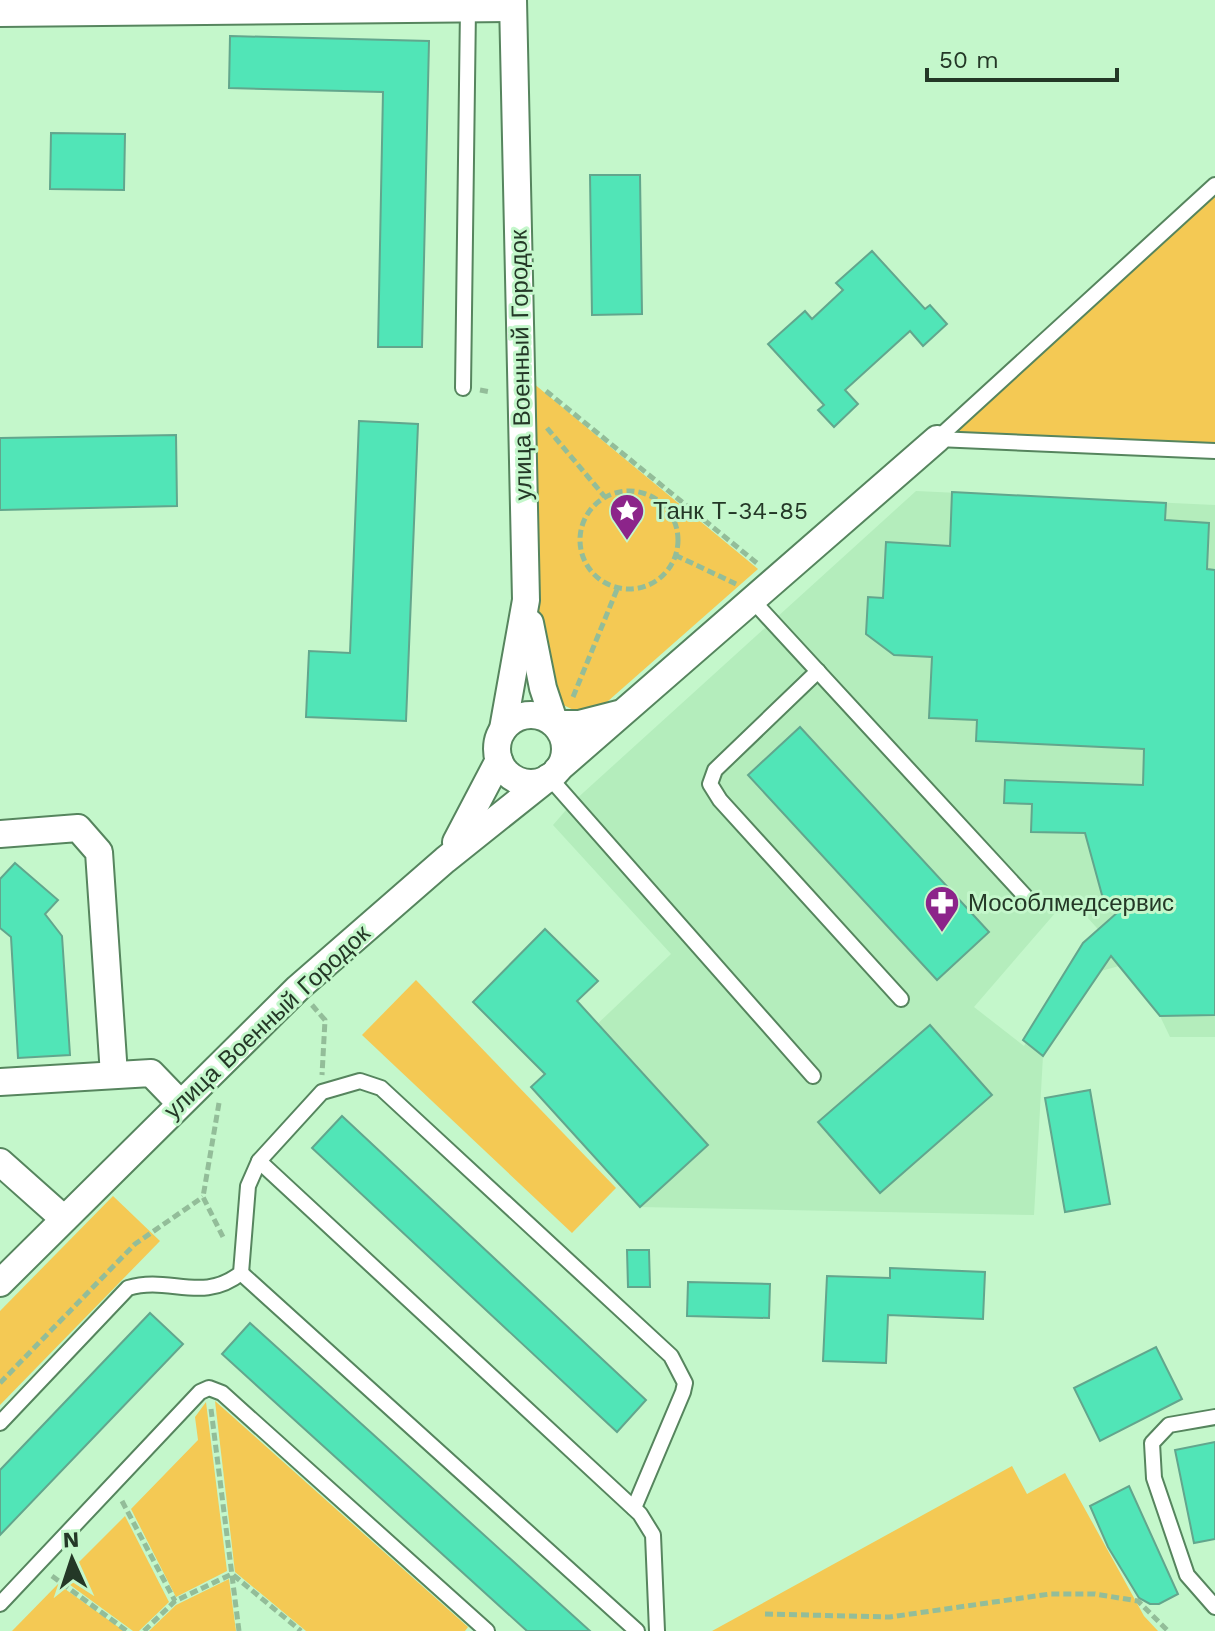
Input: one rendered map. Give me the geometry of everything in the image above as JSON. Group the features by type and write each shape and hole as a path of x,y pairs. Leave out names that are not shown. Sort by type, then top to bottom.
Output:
{"street":[{"path":"0,13 146,6 468,8 513,4"},
{"name":"улица Военный Городок","path":"503,729 526,600 513,4"},
{"name":"улица Военный Городок","path":"0,1283 179,1102 298,988 445,860 631,709 937,439"},
{"path":"526,600 543,688 555,724 562,733 565,749 553,774 523,782 508,774 499,760 497,744 503,729 512,721 528,715 545,718 555,724 579,724 631,709"},
{"path":"445,860 467,825 499,760"},
{"path":"0,834 78,828 99,852 114,1075"},
{"path":"0,1082 151,1073 179,1102"},
{"path":"0,1162 64,1219"}],"lane":[{"path":"463,388 468,8"},
{"path":"937,439 1215,185"},
{"path":"937,439 1215,451"},
{"path":"754,602 1025,896"},
{"path":"818,671 715,770 710,784 720,800 901,999"},
{"path":"553,774 813,1076"},
{"path":"0,1423 128,1288 152,1284 212,1288 227,1284 241,1273 248,1186 259,1161 322,1092 360,1081 381,1088 671,1356 685,1383 683,1392 634,1508"},
{"path":"259,1161 649,1525 653,1535 657,1631"},
{"path":"241,1273 637,1631"},
{"path":"0,1604 200,1392 209,1388 222,1393 487,1631"},
{"path":"1215,1417 1169,1425 1152,1443 1154,1478 1187,1575 1215,1607"}],"path":[{"path":"542,388 775,582"},
{"path":"540,420 605,497"},
{"path":"639,492 661,502 669,510 678,532 675,555 655,581 634,588 618,587 593,574 580,544 588,512 605,497 639,492"},
{"path":"675,555 740,585 754,602"},
{"path":"555,724 569,707 618,587"},
{"path":"298,988 325,1020 322,1092"},
{"path":"220,1097 203,1197 241,1273"},
{"path":"0,1383 135,1244 203,1197"},
{"path":"209,1388 239,1631"},
{"path":"114,1486 175,1601"},
{"path":"38,1566 127,1631"},
{"path":"144,1631 175,1601 232,1574"},
{"path":"232,1574 301,1631"},
{"path":"765,1614 890,1617 1050,1594 1095,1594 1138,1601 1168,1631"}],"shaded area":[{"path":"1215,185 1215,451 937,439"},
{"path":"533,383 758,569 599,709 578,712 561,704 545,679 533,566"},
{"path":"916,491 1215,505 1215,1037 1170,1037 1160,1016 1119,966 1101,971 1043,1056 1034,1215 640,1207 531,1087 671,954 553,825 573,802","holes":["1069,897 1105,937 1074,956 1024,1046 974,1007"]},
{"path":"416,980 616,1188 572,1233 362,1035"},
{"path":"113,1196 160,1241 0,1405 0,1311"},
{"path":"215,1401 468,1627 465,1631 306,1631 235,1572"},
{"path":"206,1402 227,1571 176,1597 131,1509 198,1440 195,1417"},
{"path":"1012,1466 1027,1494 1065,1473 1144,1616 1158,1631 712,1631"},
{"path":"125,1516 169,1602 139,1631 133,1631 62,1579"},
{"path":"229,1579 236,1631 149,1631 176,1605"},
{"path":"58,1584 124,1631 12,1631"}],"building":[{"path":"230,36 429,41 422,347 378,347 383,92 229,88"},
{"path":"51,133 125,134 124,190 50,189"},
{"path":"590,175 640,175 642,314 592,315"},
{"path":"872,251 925,309 930,305 947,324 923,346 910,331 845,390 858,404 834,427 818,410 824,405 768,344 805,311 812,319 843,290 836,283"},
{"path":"359,421 418,424 406,721 306,717 309,651 350,653"},
{"path":"176,435 177,506 0,510 0,438"},
{"path":"952,492 1166,503 1165,520 1209,523 1207,569 1215,570 1215,1015 1160,1016 1111,956 1043,1056 1023,1040 1083,943 1118,912 1102,895 1085,833 1031,832 1032,804 1004,803 1005,780 1143,785 1144,749 976,741 977,720 929,718 932,657 894,655 866,634 868,597 883,598 886,542 950,546"},
{"path":"800,727 989,932 937,980 748,775"},
{"path":"15,863 58,900 45,914 62,936 70,1055 18,1058 11,937 0,928 0,879"},
{"path":"545,929 598,981 577,1001 708,1145 640,1207 531,1087 545,1074 473,1002"},
{"path":"930,1025 992,1095 880,1193 818,1122"},
{"path":"1090,1090 1110,1204 1065,1212 1045,1098"},
{"path":"342,1116 646,1400 617,1432 312,1148"},
{"path":"627,1250 649,1250 650,1287 628,1287"},
{"path":"890,1268 985,1272 983,1319 888,1315 886,1363 823,1361 827,1276 890,1278"},
{"path":"688,1282 770,1284 769,1318 687,1316"},
{"path":"150,1313 183,1344 0,1535 0,1470"},
{"path":"250,1323 590,1631 527,1631 222,1354"},
{"path":"1156,1347 1182,1399 1100,1441 1074,1388"},
{"path":"1215,1442 1215,1539 1194,1543 1175,1450"},
{"path":"1129,1486 1178,1594 1159,1604 1150,1604 1139,1598 1108,1547 1090,1506"}],"place":[{"name":"Танк Т-34-85","path":"627,542"},
{"name":"Мособлмедсервис","path":"942,934"}]}
